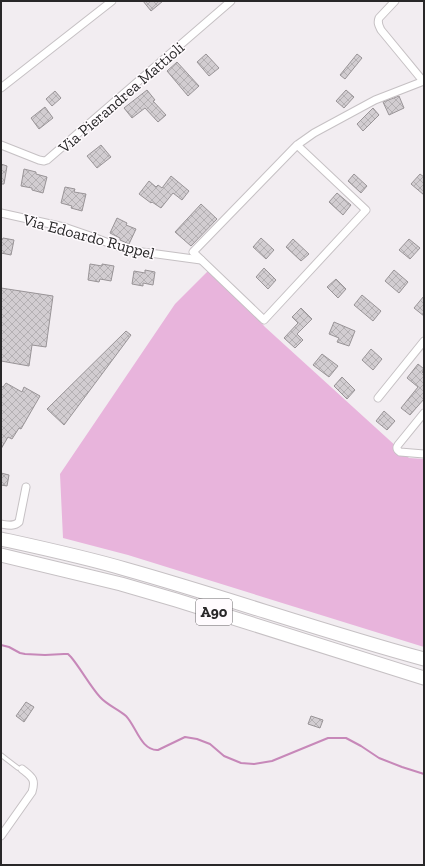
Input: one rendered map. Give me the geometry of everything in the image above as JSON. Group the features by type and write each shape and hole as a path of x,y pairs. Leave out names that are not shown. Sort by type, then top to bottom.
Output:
{"highway":[{"name":"A90","path":"1,539 124,568 424,660"},
{"name":"A90","path":"1,555 128,586 424,678"}],"street":[{"path":"1,88 112,1"},
{"name":"Via Pierandrea Mattioli","path":"1,145 38,160 47,160 232,1"},
{"path":"297,145 366,210 264,320 193,252 297,145 308,137 375,100 424,81 379,26 378,20 380,16 395,1"},
{"name":"Via Edoardo Ruppel","path":"1,213 64,227 134,251 201,260"},
{"path":"378,398 424,341"},
{"path":"424,413 397,447 398,450 402,452 424,454"},
{"path":"1,524 13,525 19,522 26,487"},
{"path":"1,836 32,792 34,785 33,779 20,768"}],"lane":[{"path":"1,755 20,768"}],"shaded area":[{"path":"211,268 265,327 409,458 424,459 424,647 128,555 63,538 60,474 175,304"}],"building":[{"path":"143,1 163,1 151,11"},
{"path":"206,54 219,68 209,76 197,62"},
{"path":"357,54 362,58 345,79 340,75"},
{"path":"177,62 199,86 188,96 167,71"},
{"path":"147,90 155,100 153,101 166,115 158,122 145,108 132,118 124,108"},
{"path":"346,90 354,97 344,108 336,101"},
{"path":"55,91 61,98 52,106 46,99"},
{"path":"399,96 404,108 389,115 383,102"},
{"path":"45,107 53,118 39,129 31,118"},
{"path":"373,108 379,115 363,131 357,124"},
{"path":"101,145 111,157 97,168 87,156"},
{"path":"1,164 7,166 4,184 1,184"},
{"path":"24,169 47,177 43,193 32,190 32,188 21,186"},
{"path":"354,174 367,186 361,193 348,181"},
{"path":"420,174 424,177 424,195 411,184"},
{"path":"171,176 189,191 182,200 173,193 161,208 139,194 149,181 156,187 158,185 162,188"},
{"path":"65,187 75,189 74,192 86,194 82,211 61,203"},
{"path":"337,193 351,205 343,215 329,202"},
{"path":"201,204 217,219 191,246 175,232"},
{"path":"117,218 127,223 126,225 136,229 129,244 110,233"},
{"path":"3,238 14,240 11,255 1,253 1,240"},
{"path":"261,238 274,250 266,259 253,247"},
{"path":"293,239 309,254 301,261 286,247"},
{"path":"409,239 420,248 410,259 399,250"},
{"path":"90,264 114,266 111,281 100,279 99,282 88,280"},
{"path":"264,268 276,280 268,289 256,277"},
{"path":"145,270 155,272 153,285 143,283 143,286 132,284 134,271 145,273"},
{"path":"394,270 408,282 399,293 385,281"},
{"path":"336,279 346,289 338,298 327,287"},
{"path":"1,288 53,296 46,347 32,345 29,366 1,361"},
{"path":"362,295 381,311 373,321 354,305"},
{"path":"424,296 424,316 414,308"},
{"path":"301,308 312,319 297,334 303,340 295,348 284,338 298,323 292,317"},
{"path":"334,322 355,331 349,346 337,342 339,338 329,334"},
{"path":"126,331 131,335 64,425 47,409"},
{"path":"371,349 382,359 373,370 362,360"},
{"path":"322,354 338,366 329,377 313,365"},
{"path":"418,364 424,369 422,372 424,374 424,399 410,415 401,408 418,387 407,378"},
{"path":"342,377 355,390 347,399 334,386"},
{"path":"6,383 22,392 24,387 40,396 21,429 19,428 12,439 8,437 1,449 1,386 3,387"},
{"path":"384,411 395,421 387,430 376,421"},
{"path":"1,473 9,475 7,486 1,485"},
{"path":"26,702 34,707 24,722 16,716"},
{"path":"311,716 323,720 320,728 308,724"}],"waterway":[{"path":"1,645 25,654 68,654 100,697 126,716 130,720 139,737 147,747 152,749 158,750 185,737 197,739 210,744 224,756 241,763 254,764 272,761 328,738 346,738 379,758 424,774"}]}
